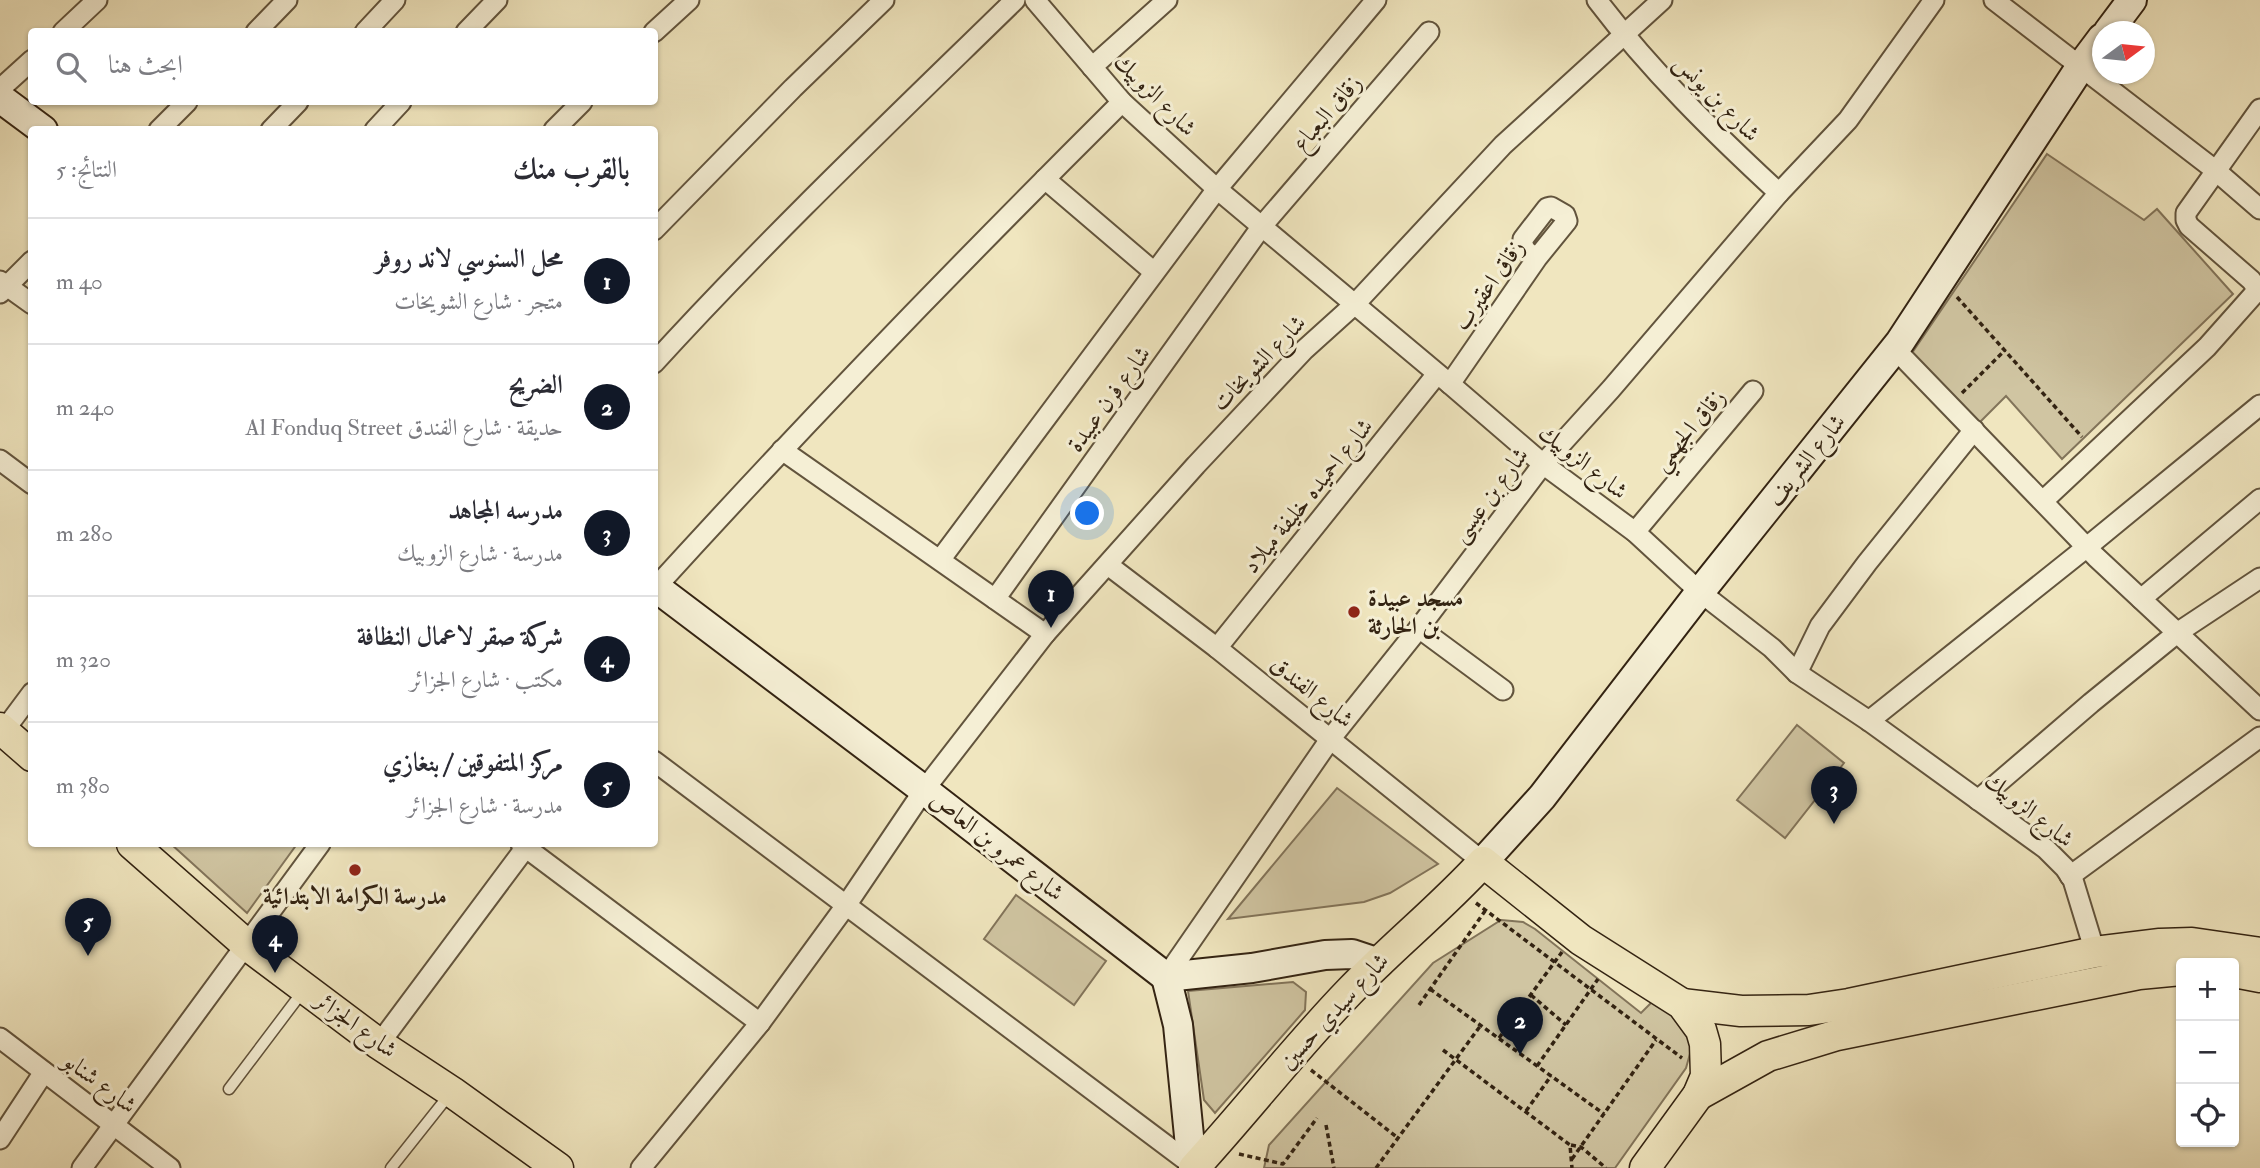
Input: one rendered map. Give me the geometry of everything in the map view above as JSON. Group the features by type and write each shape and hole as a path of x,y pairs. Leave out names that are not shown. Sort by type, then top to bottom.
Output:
{"main road":[{"path":"1,732 28,753"},
{"name":"شارع الجزائر","path":"135,847 247,945 379,1044 452,1092 558,1168"},
{"name":"شارع سيدي حسين","path":"1200,1163 1292,1054 1378,962 1459,888 1483,862"},
{"path":"1483,862 1575,935 1682,1004 1700,1030 1705,1044 1702,1085 1646,1168"},
{"path":"1682,1004 1741,1011 1809,1010 2095,952 2160,944 2192,943 2260,953"},
{"path":"1702,1085 1768,1056 1837,1035 2139,974 2176,970"},
{"path":"2239,973 2260,977"}],"street":[{"path":"66,28 97,0"},
{"path":"260,28 287,0"},
{"path":"369,28 395,0"},
{"path":"470,28 497,0"},
{"path":"658,28 689,0"},
{"path":"658,226 884,0"},
{"path":"658,359 831,180 1015,0"},
{"name":"شارع الزوبيك","path":"1035,0 1122,102 1217,188 1543,464 1635,532 1700,592 1772,648 1797,673 1869,721 2046,849 2070,876 2095,952"},
{"path":"1092,67 1167,0"},
{"path":"940,560 1217,188 1376,0"},
{"name":"شارع بن يونس","path":"1597,0 1623,35 1703,120 1779,193"},
{"name":"شارع الشويخات","path":"641,1168 760,1023 847,904 924,790 1045,634 1151,514 1286,369 1355,304 1503,145 1662,0"},
{"path":"1994,0 2216,170 2260,209"},
{"path":"2116,21 2132,0"},
{"name":"شارع بن عيسى","path":"1166,977 1331,738 1419,628 1543,464 1779,193 1847,120 1928,2"},
{"name":"زقاق البعباع","path":"1262,226 1429,32"},
{"name":"شارع الشريف","path":"1483,862 1542,797 1700,592 1895,349 2092,51"},
{"path":"0,89 28,64"},
{"path":"0,97 38,126"},
{"path":"658,584 947,276 1122,102"},
{"path":"163,126 184,105"},
{"path":"275,126 295,105"},
{"path":"379,126 398,105"},
{"path":"558,126 579,105"},
{"path":"2043,501 2207,347 2255,293 2255,285 2251,279 2189,226 2186,213 2260,109"},
{"path":"1045,179 1154,272"},
{"name":"زقاق اعقيرب","path":"1444,379 1567,222 1565,215"},
{"name":"شارع فرن عبيدة","path":"995,600 1262,226"},
{"path":"28,264 2,287 28,302"},
{"path":"1895,349 2087,547 2260,710"},
{"name":"شارع احميده خليفة ميلاد","path":"1217,648 1444,379"},
{"name":"زقاق الجهمي","path":"1635,532 1754,391"},
{"path":"1869,721 2260,405"},
{"path":"1797,673 1820,626 1974,429"},
{"path":"782,450 1045,634"},
{"path":"0,460 28,481"},
{"path":"2141,599 2260,499"},
{"name":"شارع الفندق","path":"1108,565 1331,738 1483,862"},
{"path":"1978,800 2177,633 2260,578"},
{"name":"شارع عمرو بن العاص","path":"658,589 1166,977"},
{"path":"1419,628 1503,690"},
{"path":"1,732 28,698"},
{"path":"2070,876 2260,737"},
{"path":"658,764 1200,1163"},
{"path":"82,1168 318,847"},
{"path":"379,1044 522,847"},
{"path":"526,847 760,1023"},
{"path":"1200,1163 1190,1146 1178,1025 1166,977 1252,968 1325,955 1352,954 1378,962"},
{"name":"شارع شنابو","path":"0,1038 170,1168"},
{"path":"0,1139 44,1072"}],"lane":[{"path":"229,1089 305,987"},
{"path":"391,1168 452,1092"}],"path":[{"path":"1942,279 2095,452"},
{"path":"1950,405 2005,350"},
{"path":"1459,888 1485,911 1656,1040 1702,1085"},
{"path":"1419,1006 1485,911"},
{"path":"1499,1038 1575,935"},
{"path":"1537,1066 1612,960"},
{"path":"1430,989 1604,1114"},
{"path":"1531,995 1566,1025"},
{"path":"1377,1167 1481,1025"},
{"path":"1571,1161 1656,1040"},
{"path":"1443,1049 1570,1145 1581,1147 1606,1168"},
{"path":"1292,1054 1398,1138"},
{"path":"1526,1112 1551,1076"},
{"path":"1283,1164 1317,1118"},
{"path":"1326,1125 1334,1168"},
{"path":"1570,1145 1572,1168"},
{"path":"1200,1163 1283,1164 1288,1168"}],"shaded area":[{"path":"2047,154 2144,220 2157,209 2233,294 2062,459 2006,396 1978,424 1912,353"},
{"path":"1797,725 1844,763 1785,838 1737,800"},
{"path":"1337,788 1438,864 1390,893 1364,902 1228,919"},
{"path":"174,847 295,847 247,913"},
{"path":"1016,895 1106,961 1074,1005 984,939"},
{"path":"1501,920 1523,922 1535,929 1641,1013 1654,1000 1671,1006 1693,1043 1686,1068 1615,1168 1264,1168 1269,1145 1433,963"},
{"path":"1293,982 1306,992 1305,1010 1215,1113 1204,1100 1188,991"}],"place":[{"name":"مسجد عبيدة بن الحارثة","path":"1354,612"},
{"name":"محل السنوسي لاند روفر","path":"1051,628"},
{"name":"مدرسه المجاهد","path":"1834,824"},
{"name":"مدرسة الكرامة الابتدائية","path":"355,870"},
{"name":"مركز المتفوقين / بنغازي","path":"88,956"},
{"name":"شركة صقر لاعمال النظافة","path":"275,973"},
{"name":"الضريح","path":"1520,1055"}]}
